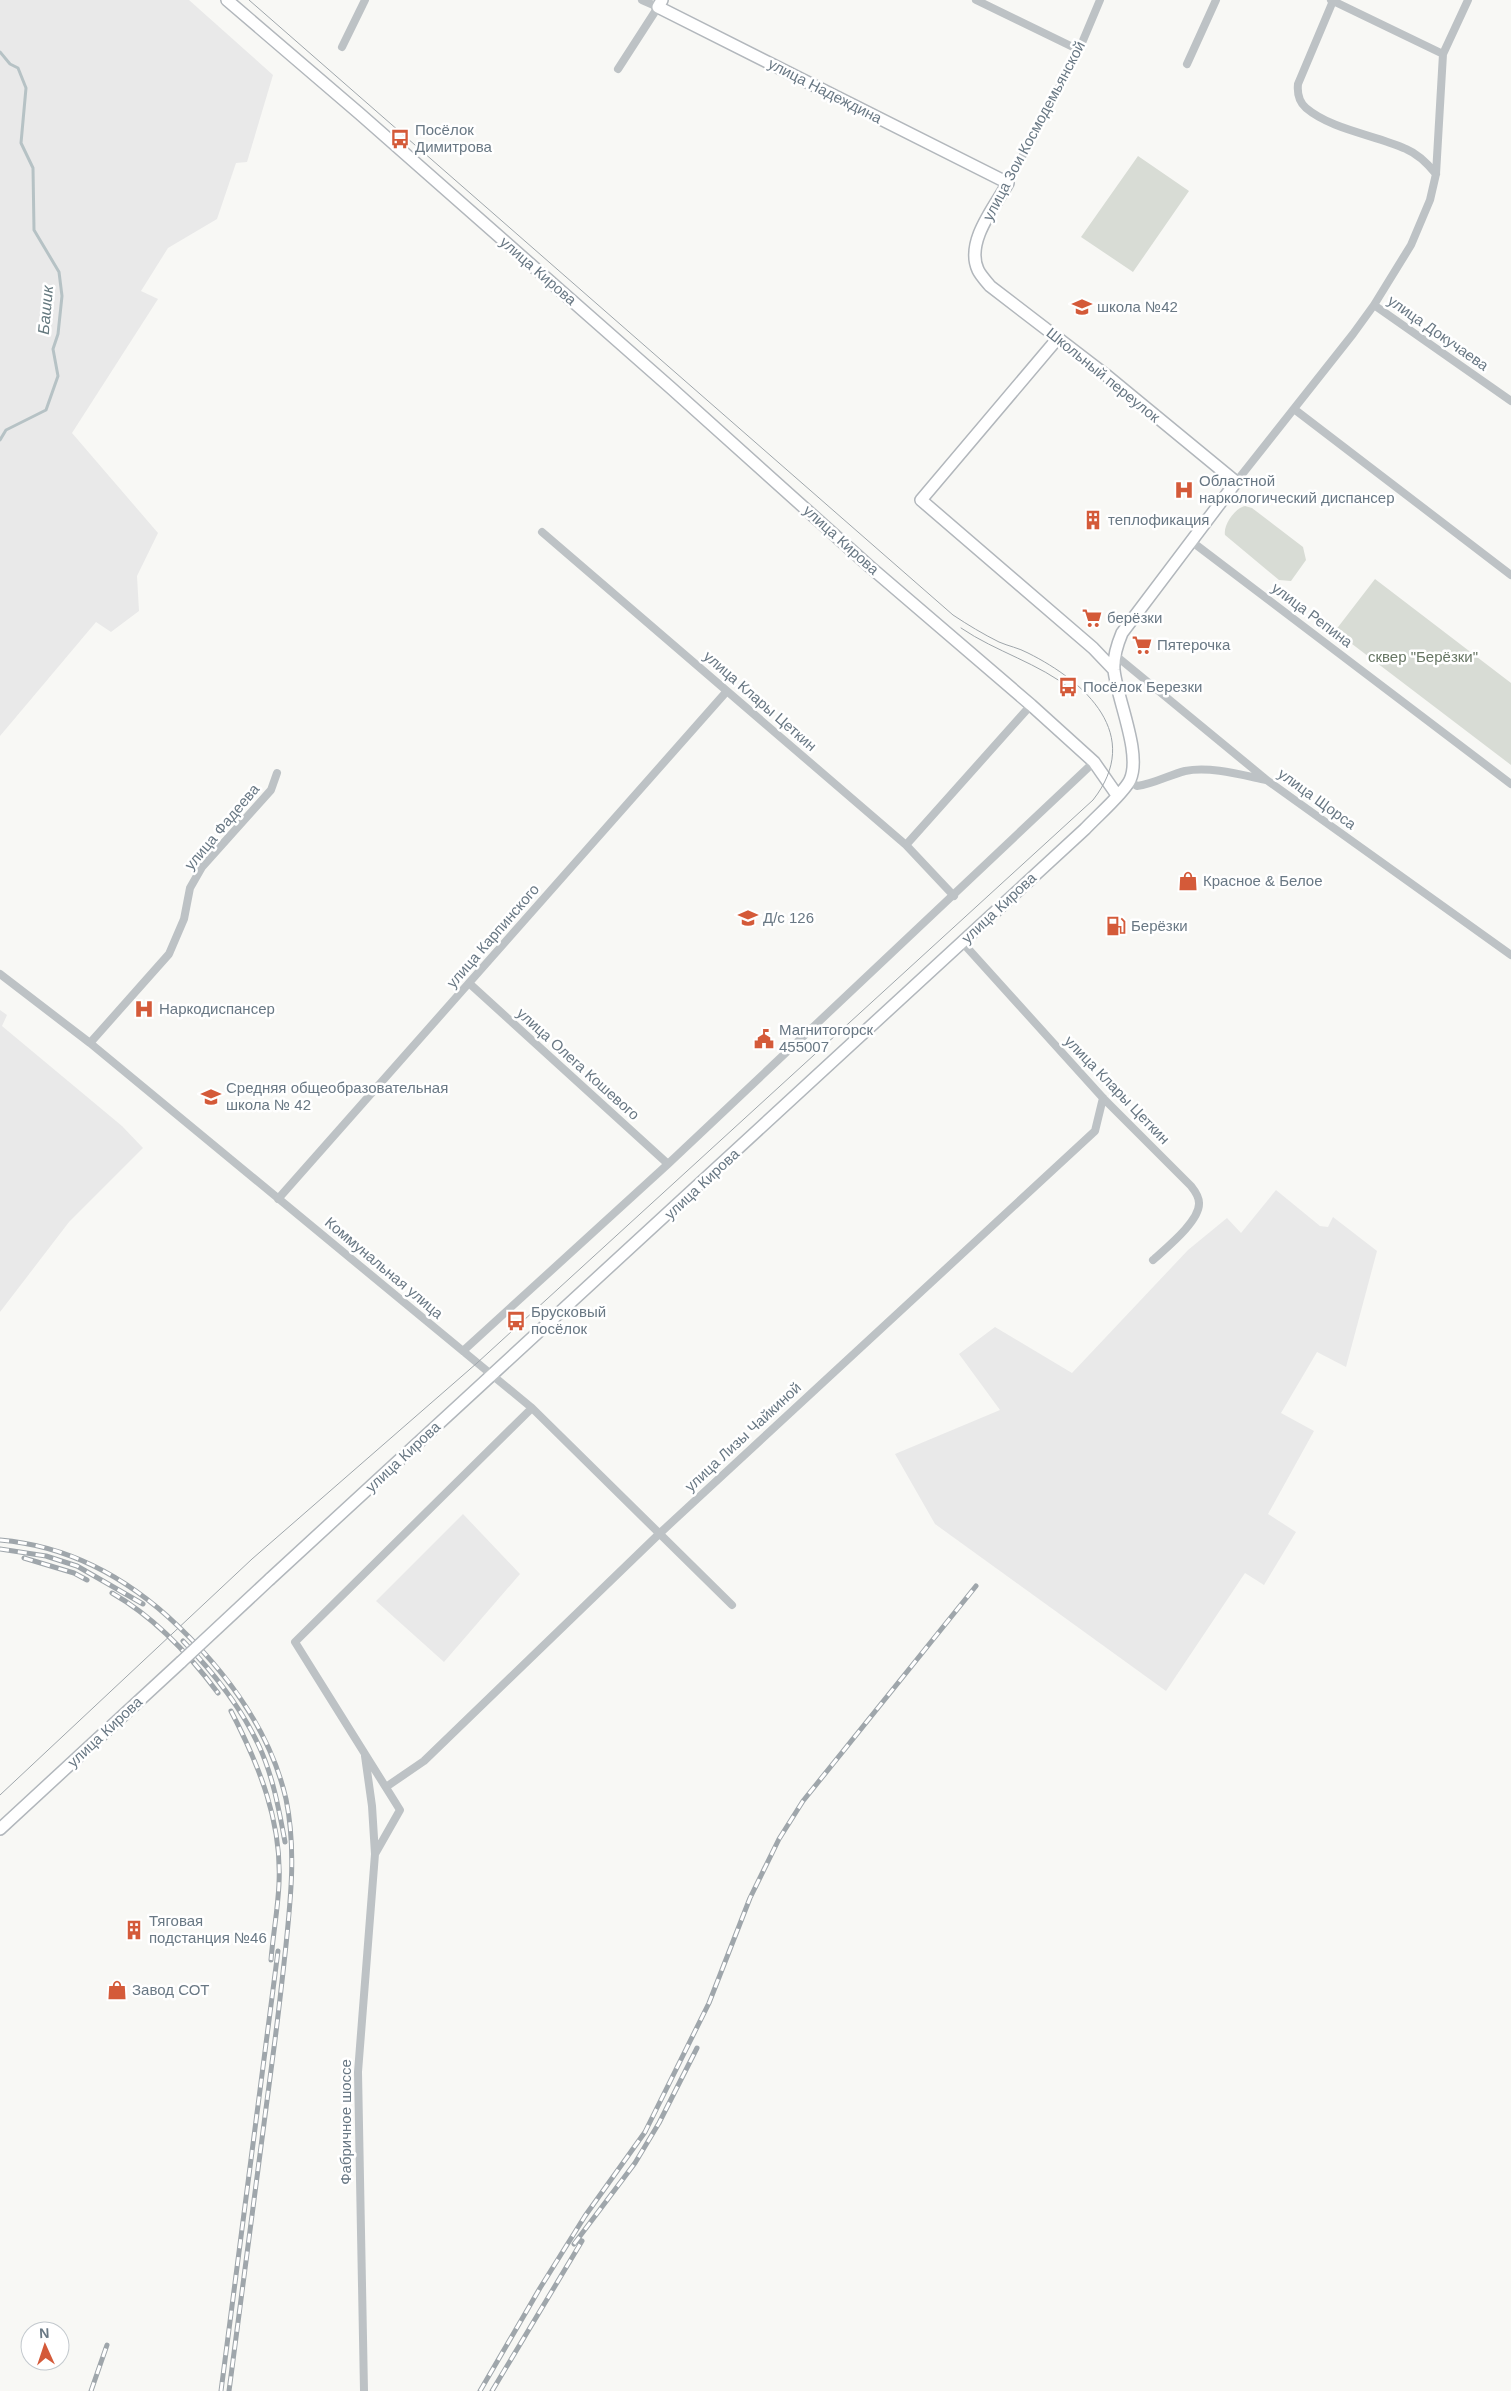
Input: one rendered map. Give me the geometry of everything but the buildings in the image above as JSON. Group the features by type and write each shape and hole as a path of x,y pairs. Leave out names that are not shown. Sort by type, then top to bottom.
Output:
{"main road":[{"name":"улица Кирова","path":"0,1829 1086,829 1117,795 1094,762 869,566 375,127 227,0"},
{"name":"улица Надеждина","path":"660,4 1008,183"},
{"name":"улица Зои Космодемьянской","path":"976,263 976,250 981,230 1008,183"},
{"name":"Школьный переулок","path":"976,263 978,270 990,286 1058,338 1236,482"},
{"path":"1058,338 921,500 1093,648 1114,670"},
{"path":"1117,795 1130,781 1132,766 1131,744 1114,670 1115,655 1122,633 1236,482"}],"street":[{"path":"342,47 365,0"},
{"name":"улица Надеждина","path":"642,0 660,4"},
{"path":"976,0 1079,50"},
{"name":"улица Зои Космодемьянской","path":"1008,183 1079,50 1100,0"},
{"path":"1187,64 1216,0"},
{"path":"1436,174 1426,163 1408,150 1326,120 1306,108 1299,99 1298,84 1332,0 1342,2 1443,54"},
{"path":"1236,482 1374,305 1411,245 1430,200 1436,174 1443,54 1468,0"},
{"path":"618,69 660,4"},
{"name":"улица Докучаева","path":"1374,305 1511,401"},
{"path":"1294,408 1511,575"},
{"name":"улица Клары Цеткин","path":"542,532 906,844 954,896"},
{"name":"улица Репина","path":"1192,541 1511,784"},
{"name":"улица Щорса","path":"1115,655 1268,781 1511,955"},
{"name":"улица Карпинского","path":"278,1199 727,691"},
{"path":"906,844 1031,706"},
{"path":"463,1351 668,1164 1094,762"},
{"path":"1130,781 1137,786 1187,771 1225,772 1268,781"},
{"name":"улица Фадеева","path":"90,1044 169,954 184,919 190,888 202,867 271,790 277,773"},
{"name":"улица Клары Цеткин","path":"962,942 1102,1098 1197,1194 1199,1203 1195,1218 1153,1260"},
{"name":"Коммунальная улица","path":"0,974 90,1044 532,1408 732,1605"},
{"name":"улица Олега Кошевого","path":"470,984 668,1164"},
{"name":"улица Лизы Чайкиной","path":"386,1787 424,1761 659,1534 1095,1131 1102,1098"},
{"path":"386,1787 296,1642 532,1408"},
{"name":"Фабричное шоссе","path":"364,1754 372,1806 375,1854 358,2072 364,2391"},
{"name":"Фабричное шоссе","path":"375,1854 400,1810 386,1787"}],"shaded area":[{"path":"0,0 189,0 273,75 247,162 236,163 217,219 168,248 141,291 158,299 72,433 158,533 137,576 139,611 111,632 96,622 0,736"},
{"path":"0,1010 7,1015 2,1026 122,1126 143,1148 69,1222 0,1312"},
{"path":"1276,1190 1320,1226 1328,1227 1333,1217 1377,1251 1346,1367 1317,1352 1281,1413 1314,1431 1268,1514 1296,1532 1264,1585 1245,1573 1166,1691 935,1524 895,1454 1000,1410 959,1354 995,1327 1072,1373 1188,1250 1227,1218 1241,1233"},
{"path":"463,1514 520,1574 444,1662 376,1601"}],"green space":[{"path":"1138,156 1189,191 1133,272 1081,237"},
{"path":"1245,506 1252,508 1303,547 1306,560 1291,581 1279,580 1225,535 1230,518 1237,510"},
{"name":"сквер \"Берёзки\"","path":"1375,579 1511,683 1511,765 1335,631"}],"waterway":[{"name":"Башик","path":"0,52 10,64 18,68 26,88 21,143 33,168 34,230 59,272 62,296 58,334 53,349 58,376 46,410 6,430 0,440"}],"tram line":[{"path":"0,1795 252,1559 477,1363 1093,800 1107,776 1113,754 1110,733 1101,713 1088,695 1070,679 1050,665 1028,653 999,642 953,615 249,0"},
{"path":"961,628 988,644 1046,672 1072,690"}],"railway":[{"path":"0,1540 26,1543 50,1549 96,1567 139,1593 178,1626 214,1664 245,1705 269,1750 279,1774 286,1799 292,1854 288,1927 277,2027 229,2391"},
{"path":"0,1549 46,1556 77,1566 143,1604"},
{"path":"24,1558 74,1573 87,1580"},
{"path":"480,2391 540,2288 585,2216 645,2132 709,2003 750,1898 779,1839 803,1801 976,1586"},
{"path":"112,1593 142,1613 170,1637 218,1693"},
{"path":"183,1641 226,1690 252,1732 264,1757 272,1781 285,1842"},
{"path":"231,1711 251,1752 267,1794 277,1838 279,1883 271,1960"},
{"path":"221,2391 278,1951"},
{"path":"574,2244 635,2163 659,2123 697,2048"},
{"path":"492,2391 582,2241"},
{"path":"91,2391 107,2345"}],"place":[{"name":"Посёлок Димитрова","path":"400,139"},
{"name":"школа №42","path":"1082,307"},
{"name":"Областной наркологический диспансер","path":"1184,490"},
{"name":"теплофикация","path":"1093,520"},
{"name":"берёзки","path":"1092,618"},
{"name":"Пятерочка","path":"1142,645"},
{"name":"Посёлок Березки","path":"1068,687"},
{"name":"Красное & Белое","path":"1188,881"},
{"name":"Д/с 126","path":"748,918"},
{"name":"Берёзки","path":"1116,926"},
{"name":"Наркодиспансер","path":"144,1009"},
{"name":"Магнитогорск 455007","path":"764,1039"},
{"name":"Средняя общеобразовательная школа № 42","path":"211,1097"},
{"name":"Брусковый посёлок","path":"516,1321"},
{"name":"Тяговая подстанция №46","path":"134,1930"},
{"name":"Завод СОТ","path":"117,1990"}]}
